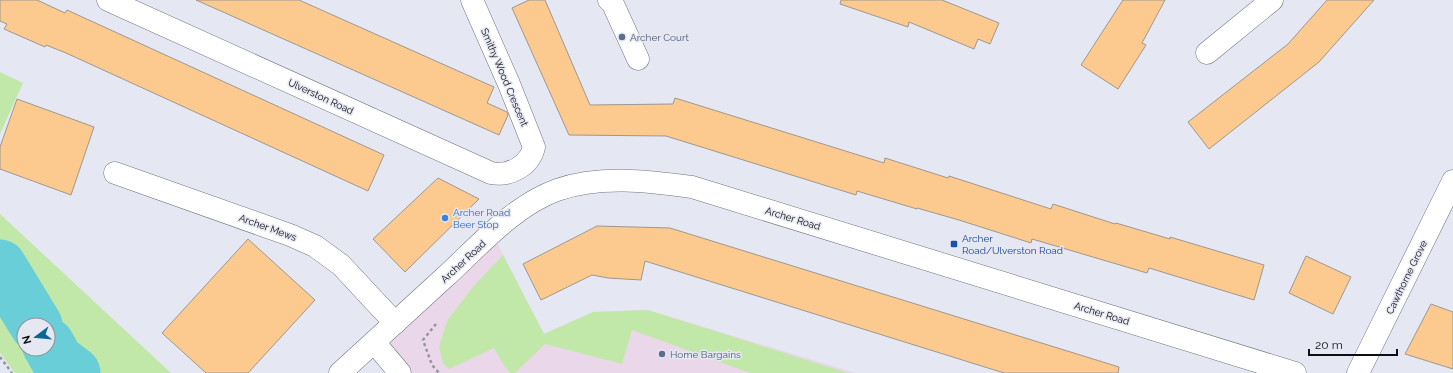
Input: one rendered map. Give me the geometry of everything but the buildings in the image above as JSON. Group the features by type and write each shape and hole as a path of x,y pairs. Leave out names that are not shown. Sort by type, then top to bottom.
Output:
{"street":[{"name":"Ulverston Road","path":"108,0 491,173 502,174 510,172 525,163 531,155"},
{"name":"Smithy Wood Crescent","path":"472,0 509,84 533,145 531,155"},
{"path":"609,0 612,2 638,59"},
{"path":"1207,53 1272,0"},
{"name":"Archer Mews","path":"115,173 290,235 316,246 341,265 395,323"},
{"name":"Archer Road","path":"340,373 492,233 522,209 542,197 557,191 591,182 610,181 658,182 692,187 1295,373"},
{"name":"Cawthorne Grove","path":"1358,373 1453,181"},
{"path":"374,342 400,373"}],"path":[{"path":"439,373 432,365 423,340 440,318"},
{"path":"0,357 12,373"}],"shaded area":[{"path":"492,233 544,334 593,312 648,310 856,373 400,373 374,342"}],"green space":[{"path":"0,72 23,83 0,134"},
{"path":"0,214 171,373 15,373 0,353"},
{"path":"503,255 544,334 593,312 648,310 848,373 750,373 632,330 622,364 545,344 515,373 510,373 494,348 449,369 443,363 439,347 447,321 472,288"}],"waterway":[{"path":"0,266 31,317"},
{"path":"55,357 74,373"}],"place":[{"name":"Archer Court","path":"622,37"},
{"name":"Archer Road Beer Stop","path":"445,218"},
{"name":"Archer Road/Ulverston Road","path":"954,244"},
{"name":"Home Bargains","path":"662,354"}]}
